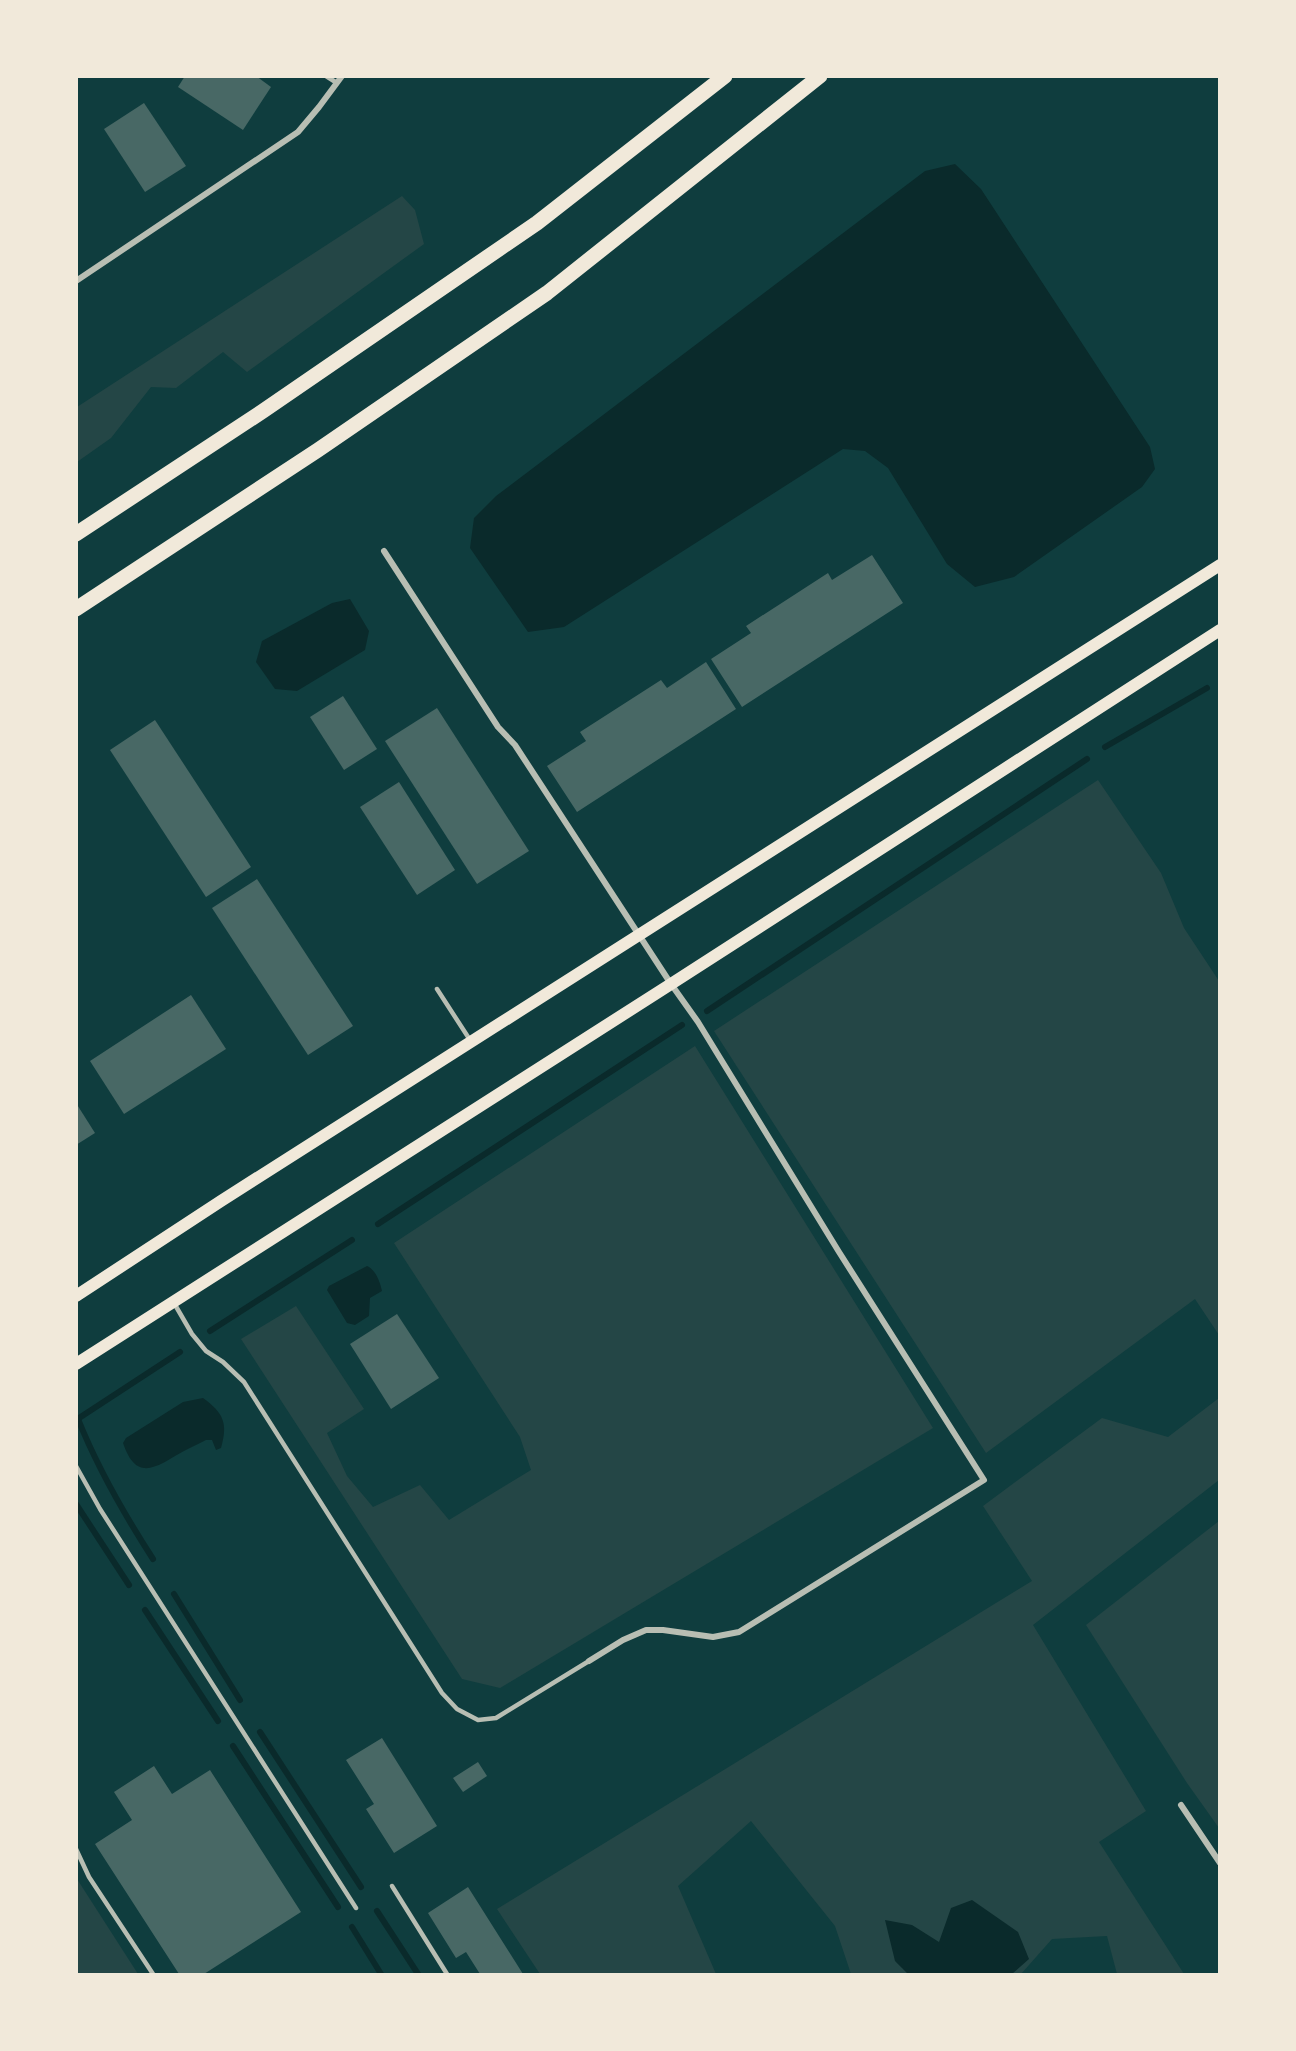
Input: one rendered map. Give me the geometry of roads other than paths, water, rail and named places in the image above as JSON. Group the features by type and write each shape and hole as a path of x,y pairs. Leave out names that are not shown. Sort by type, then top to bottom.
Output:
{"highway":[{"path":"76,534 263,411 537,223 725,76"},
{"path":"76,609 318,450 547,293 820,76"}],"main road":[{"path":"76,1296 221,1201 1220,565"},
{"path":"76,1364 1220,630"}],"street":[{"path":"76,281 298,132 342,76"},
{"path":"384,551 498,727 515,745 698,1022 839,1252 984,1480 739,1632 713,1637 646,1630 623,1640 589,1661"},
{"path":"1181,1804 1220,1863"}],"lane":[{"path":"326,76 337,83"},
{"path":"437,989 472,1042"},
{"path":"173,1302 192,1335 206,1351 223,1362 244,1382 442,1693 457,1709 478,1720 496,1718 589,1661"},
{"path":"76,1466 106,1519 356,1908"},
{"path":"76,1849 89,1877 153,1974"},
{"path":"392,1886 447,1974"}],"waterway":[{"path":"1105,747 1207,688"},
{"path":"707,1011 1087,759"},
{"path":"378,1224 682,1025"},
{"path":"210,1331 352,1240"},
{"path":"76,1420 180,1352"},
{"path":"78,1419 112,1491 153,1559"},
{"path":"76,1504 129,1585"},
{"path":"174,1594 240,1700"},
{"path":"145,1610 218,1721"},
{"path":"260,1732 361,1887"},
{"path":"233,1746 338,1907"},
{"path":"377,1911 418,1974"},
{"path":"352,1927 381,1974"}]}
